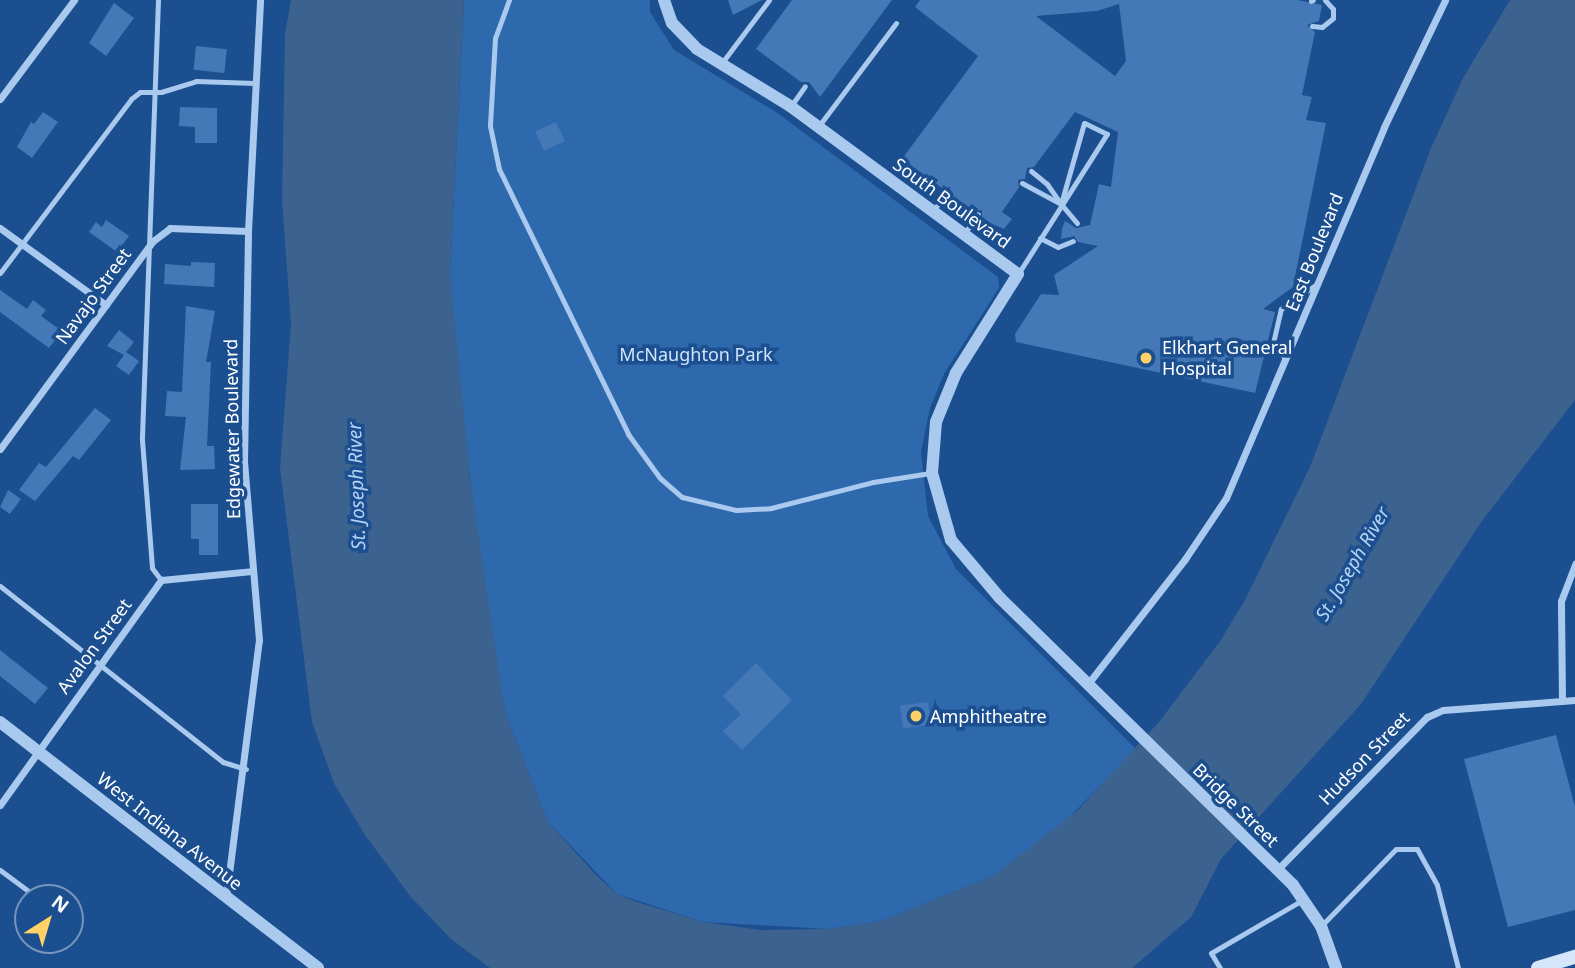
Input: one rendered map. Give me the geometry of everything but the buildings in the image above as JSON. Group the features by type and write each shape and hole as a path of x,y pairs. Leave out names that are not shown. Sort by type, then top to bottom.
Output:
{"main road":[{"path":"1538,968 1575,957"}],"street":[{"path":"0,99 74,0"},
{"name":"Edgewater Boulevard","path":"226,897 246,769 259,640 244,463 248,231 260,0"},
{"name":"South Boulevard","path":"664,0 672,23 697,49 790,106 1018,274 944,396 932,444 932,473 942,519 961,555 1087,685"},
{"name":"East Boulevard","path":"1087,685 1210,524 1237,474 1384,127 1445,0"},
{"path":"0,228 106,306"},
{"name":"Navajo Street","path":"0,449 153,241 170,228 248,231"},
{"path":"1562,701 1561,601 1575,564"},
{"path":"161,580 252,571"},
{"name":"Avalon Street","path":"0,805 161,580"},
{"name":"Bridge Street","path":"1087,685 1278,869 1304,899 1321,926 1336,968"},
{"name":"Hudson Street","path":"1278,869 1427,717 1443,710 1575,701"},
{"name":"West Indiana Avenue","path":"0,722 318,968"}],"lane":[{"path":"158,0 152,91 153,241 142,440 152,568 161,580"},
{"path":"509,0 495,38 490,126 499,169 628,435 660,478 682,497 736,510 771,508 873,482 932,473"},
{"path":"722,64 769,0"},
{"path":"1312,26 1322,27 1333,18 1333,9 1325,0"},
{"path":"818,127 896,23"},
{"path":"0,273 131,99 152,91 196,81 255,83"},
{"path":"790,106 806,86"},
{"path":"1018,274 1107,134 1084,123 1066,178 1061,204"},
{"path":"1031,172 1048,184 1077,223"},
{"path":"1022,183 1061,204"},
{"path":"933,211 947,192"},
{"path":"964,234 978,214"},
{"path":"1040,238 1058,247 1073,241"},
{"path":"1286,360 1273,343 1281,309 1319,282"},
{"path":"0,586 223,762 246,769"},
{"path":"1321,926 1396,849 1417,849 1437,885 1458,968"},
{"path":"0,870 19,884"},
{"path":"1220,968 1211,953 1304,899"}],"green space":[{"name":"McNaughton Park","path":"464,0 650,0 650,12 674,50 776,112 998,277 999,288 944,374 930,408 921,452 928,516 956,569 1136,749 1060,827 993,876 881,921 828,929 703,922 617,894 548,822 505,713 485,598 455,353 450,273"}],"water":[{"name":"St. Joseph River","path":"291,0 464,0 450,273 470,477 505,713 548,822 595,874 617,894 634,901 703,922 761,930 828,929 881,921 993,876 1077,811 1159,722 1221,640 1245,600 1310,467 1431,148 1463,78 1510,0 1575,0 1575,400 1482,521 1361,704 1221,859 1191,917 1132,968 490,968 451,939 410,896 365,835 334,783 312,722 280,468 291,324 282,200 285,34"}],"place":[{"name":"Elkhart General Hospital","path":"1146,358"},
{"name":"Amphitheatre","path":"916,716"}]}
